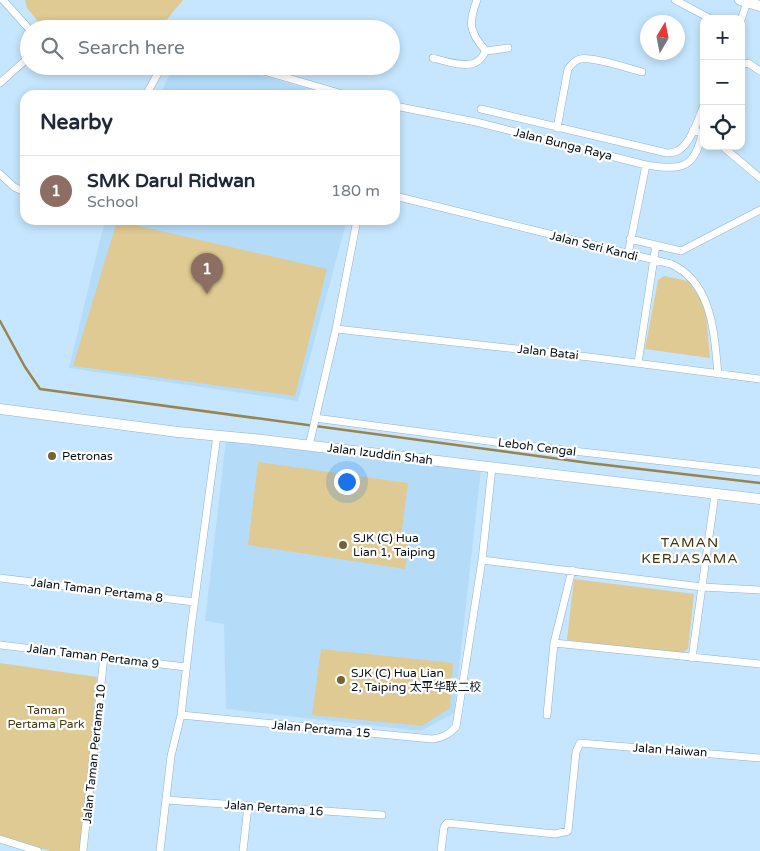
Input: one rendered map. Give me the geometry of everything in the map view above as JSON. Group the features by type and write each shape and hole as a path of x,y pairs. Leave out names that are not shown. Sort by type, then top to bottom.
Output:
{"main road":[{"path":"744,1 760,6"},
{"name":"Jalan Izuddin Shah","path":"0,410 760,499"}],"street":[{"path":"3,0 21,20"},
{"path":"477,0 472,12 470,25 478,42 486,51"},
{"path":"675,0 703,15"},
{"path":"742,15 744,1"},
{"path":"433,58 451,63 470,64 478,61 486,51 508,48"},
{"path":"557,128 568,69 572,63 581,58 597,60 642,72"},
{"path":"745,64 748,63 760,71"},
{"path":"0,83 20,65"},
{"path":"149,90 157,75"},
{"path":"278,75 329,90"},
{"name":"Jalan Bunga Raya","path":"400,107 476,122 646,165 668,168 685,164 691,160 698,151 700,144"},
{"name":"Jalan Bunga Raya","path":"481,109 668,153 678,152 683,147 700,114"},
{"name":"Jalan Bunga Raya","path":"693,130 700,132"},
{"path":"727,150 760,178"},
{"path":"628,254 646,165"},
{"path":"0,174 14,187 20,190"},
{"name":"Jalan Seri Kandi","path":"400,197 680,268 689,274 698,287 711,317 718,374"},
{"path":"630,239 681,251 760,210"},
{"path":"309,446 336,329 356,225"},
{"path":"638,363 656,245"},
{"name":"Jalan Batai","path":"336,329 638,363 760,379"},
{"name":"Leboh Cengal","path":"315,420 760,472"},
{"path":"160,851 171,756 181,716 194,602 217,435"},
{"path":"492,468 482,560 702,587 760,590"},
{"path":"692,658 715,494"},
{"name":"Jalan Pertama 15","path":"181,716 432,739 442,738 456,727 482,560"},
{"path":"547,715 554,643 572,570"},
{"name":"Jalan Taman Pertama 8","path":"0,578 194,602"},
{"path":"554,643 760,664"},
{"name":"Jalan Taman Pertama 9","path":"0,645 186,667"},
{"name":"Jalan Taman Pertama 10","path":"83,851 104,656"},
{"name":"Jalan Haiwan","path":"441,851 444,827 448,823 555,834 568,831 576,752 580,743 760,758"},
{"name":"Jalan Pertama 16","path":"166,800 382,814"},
{"path":"243,851 248,806"},
{"path":"0,839 38,851"}],"shaded area":[{"path":"169,75 261,75 312,90 162,90"},
{"path":"104,225 346,225 298,401 69,368"},
{"name":"SJK (C) Hua Lian 1, Taiping","path":"226,440 481,469 454,713 421,731 226,709 224,624 205,621"}],"green space":[{"path":"25,0 183,0 166,20 37,20 27,8"},
{"path":"116,225 134,225 327,269 295,396 73,366"},
{"path":"664,276 688,281 700,298 706,315 710,358 645,349 658,280"},
{"path":"258,462 408,483 401,537 409,539 405,569 248,545"},
{"path":"574,579 694,594 688,649 680,654 567,640"},
{"path":"321,649 453,663 450,708 422,726 312,715"},
{"name":"Taman Pertama Park","path":"0,663 97,677 80,851 50,851 0,835"}],"waterway":[{"path":"0,321 25,367 40,389 589,463 760,483"}],"place":[{"name":"SMK Darul Ridwan","path":"207,294"},
{"name":"Petronas","path":"52,456"},
{"name":"SJK (C) Hua Lian 1, Taiping","path":"343,545"},
{"name":"SJK (C) Hua Lian 2, Taiping 太平华联二校","path":"341,680"}],"district":[{"name":"TAMAN KERJASAMA","path":"690,550"}]}
